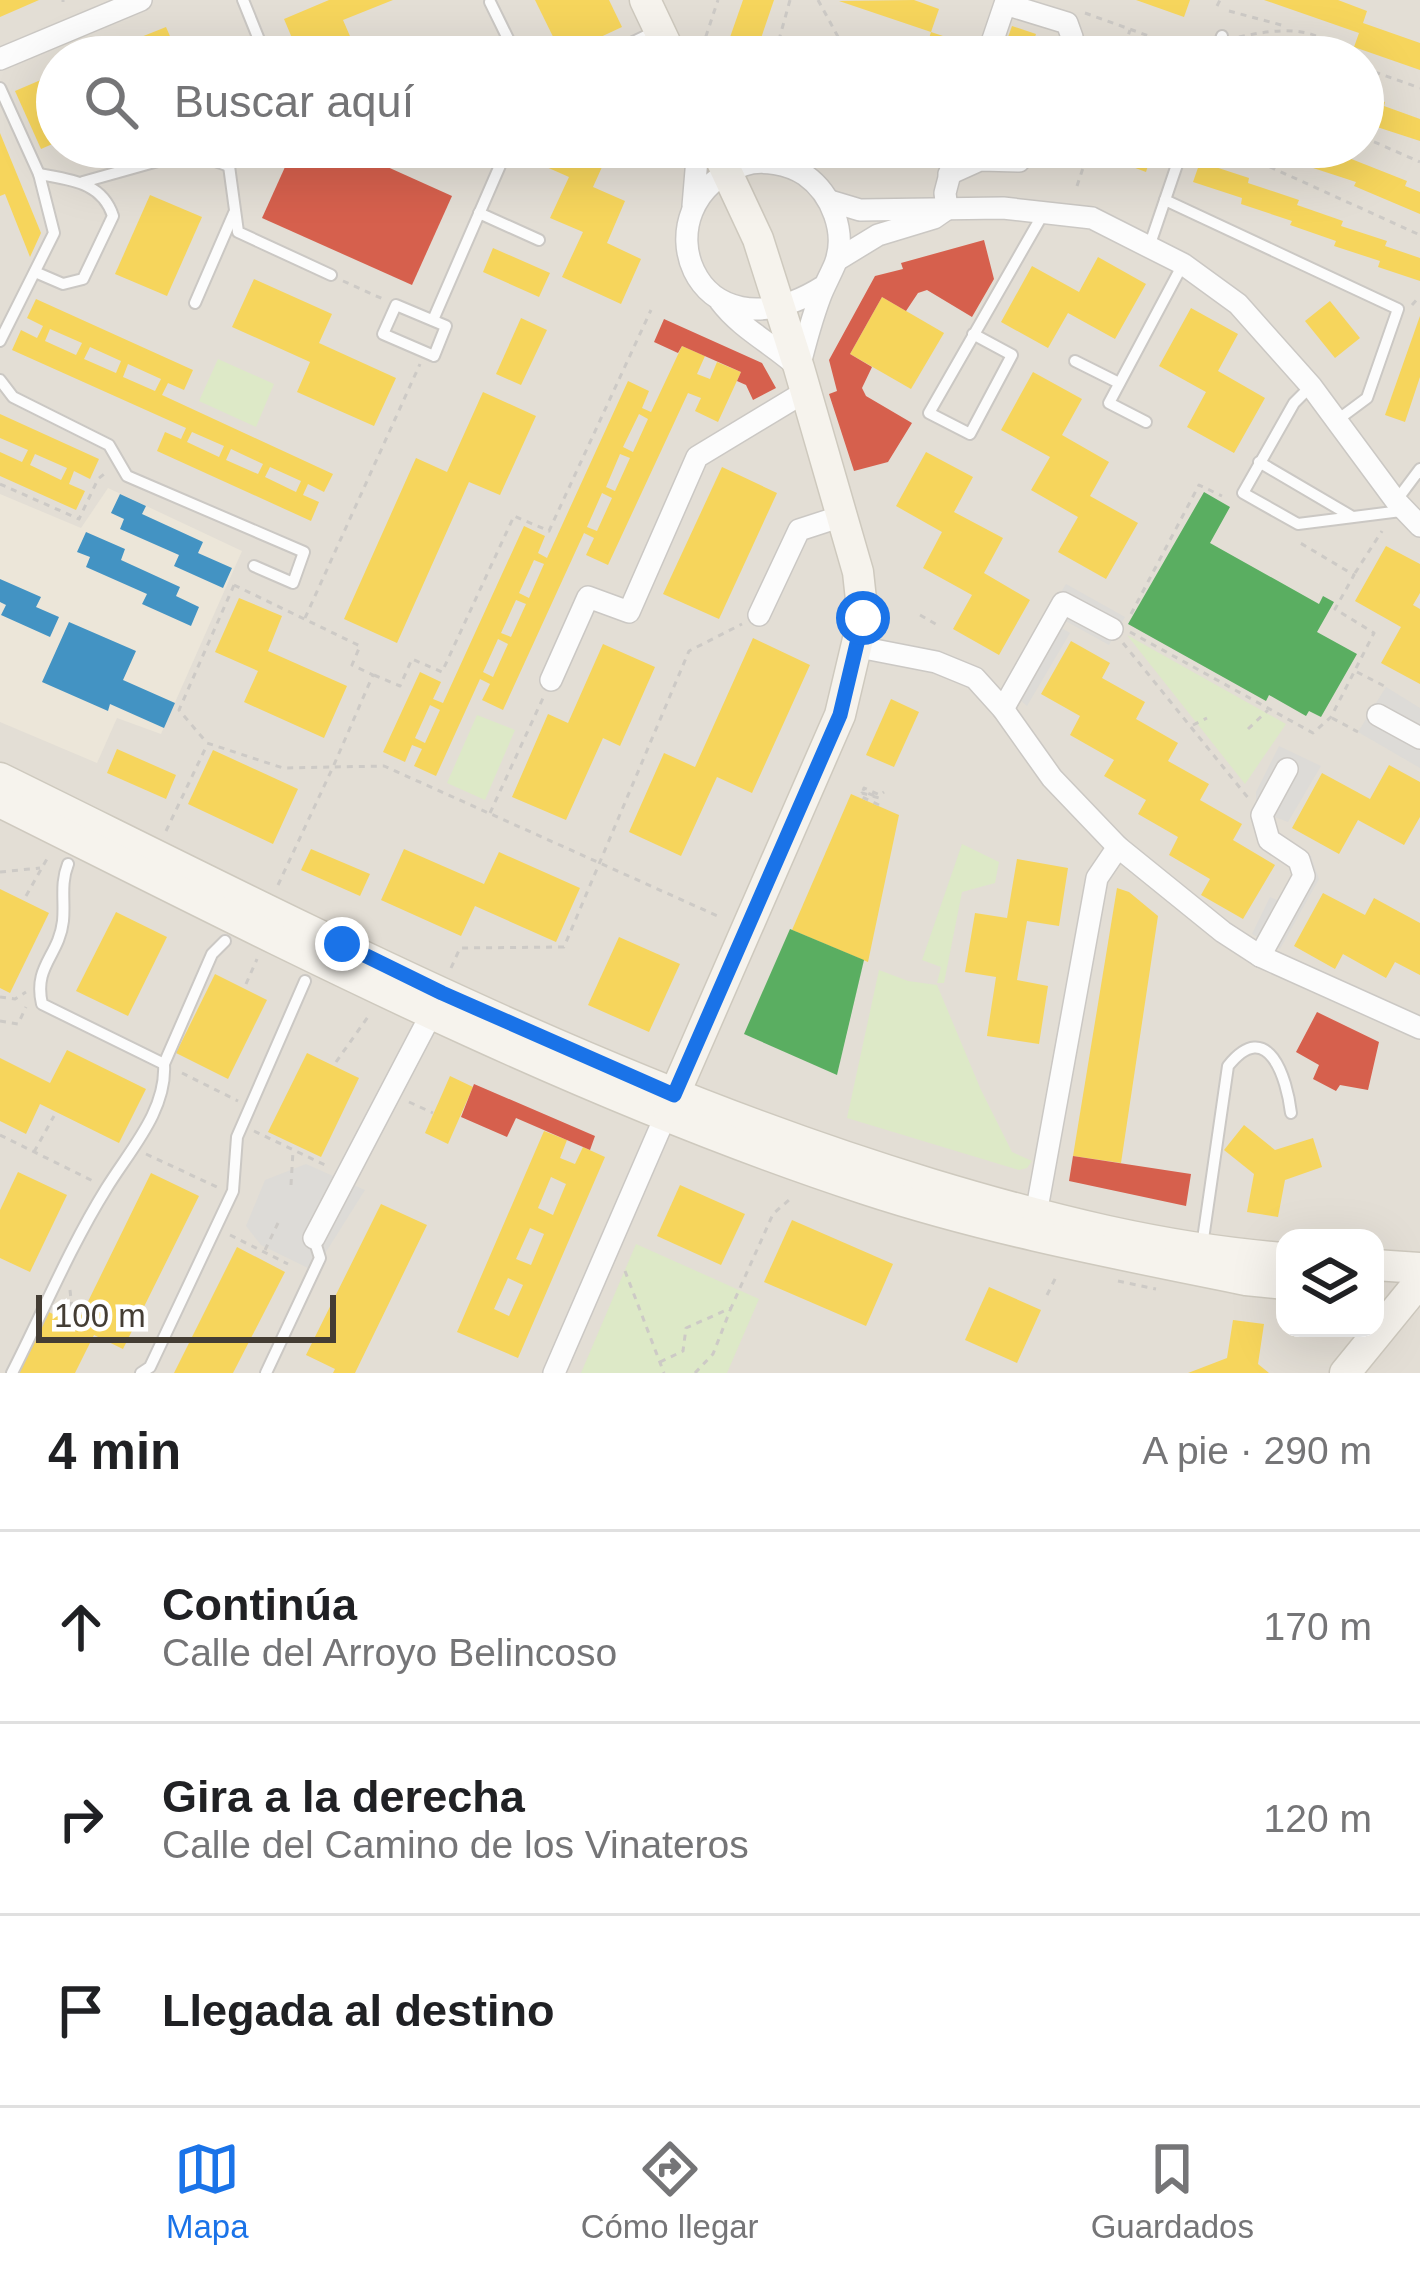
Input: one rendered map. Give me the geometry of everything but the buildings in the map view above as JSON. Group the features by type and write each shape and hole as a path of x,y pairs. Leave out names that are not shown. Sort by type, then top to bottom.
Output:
{"main road":[{"path":"645,0 671,36"},
{"path":"669,1106 840,715 863,618 858,572 758,239 725,168"},
{"path":"5,798 442,991 669,1106 865,1189 998,1227 1276,1283"},
{"path":"669,1106 1036,1214 1202,1250 1276,1257"},
{"path":"1384,1269 1417,1285"},
{"path":"1384,1290 1417,1285"},
{"path":"1345,1373 1417,1285"}],"street":[{"path":"55,36 141,0"},
{"path":"991,36 999,2 1067,23 1072,36"},
{"path":"0,59 36,44"},
{"path":"696,168 687,229 688,254 699,282 736,321 776,346 801,380"},
{"path":"693,207 717,168"},
{"path":"790,168 830,200 860,209 1003,208 1093,218 1183,264 1238,304 1311,386 1407,512"},
{"path":"947,209 951,168"},
{"path":"949,174 956,168"},
{"path":"551,680 588,597 629,612 697,457 801,380 824,286 837,260 837,224 830,200"},
{"path":"837,260 878,235 934,218 947,209"},
{"path":"720,301 743,310 779,308 824,286"},
{"path":"759,615 799,530 842,516"},
{"path":"1003,709 1063,603 1118,631"},
{"path":"859,647 936,662 975,678 1052,778 1118,848 1222,932 1260,956 1420,1028"},
{"path":"1378,715 1420,738"},
{"path":"1260,956 1304,876 1299,860 1269,840 1262,815 1287,769"},
{"path":"1036,1214 1097,878 1118,848"},
{"path":"314,1238 442,991"},
{"path":"554,1373 669,1106"}],"lane":[{"path":"243,0 258,36"},
{"path":"490,2 507,36"},
{"path":"0,88 36,167"},
{"path":"0,341 54,233 36,168"},
{"path":"83,182 133,168"},
{"path":"229,168 238,232 331,275"},
{"path":"433,320 499,168"},
{"path":"1149,247 1176,168"},
{"path":"35,272 62,284 83,279 113,216 107,199 83,182 39,174"},
{"path":"1165,200 1398,310 1367,398 1336,421"},
{"path":"195,303 235,212"},
{"path":"479,213 539,240"},
{"path":"973,334 1012,355 970,434 929,413 973,334 1043,214"},
{"path":"1147,422 1109,403 1183,264"},
{"path":"396,305 433,320 446,326 434,356 383,334 396,305"},
{"path":"1076,361 1119,383"},
{"path":"0,380 13,397 109,445 127,476 304,552 293,583 254,566"},
{"path":"1311,386 1294,403 1243,493 1298,524 1407,512 1420,469"},
{"path":"1259,462 1354,518"},
{"path":"68,864 60,937 38,984 43,1004 164,1064"},
{"path":"12,1373 107,1188 134,1148 165,1083 164,1064 212,954 225,940"},
{"path":"142,1373 150,1367 231,1194 242,1126 305,981"},
{"path":"1202,1250 1228,1066 1239,1052 1254,1048 1269,1053 1280,1064 1291,1113"},
{"path":"266,1373 320,1258 314,1238"}],"path":[{"path":"686,36 718,0"},
{"path":"780,36 790,0"},
{"path":"818,0 838,36"},
{"path":"1229,11 1311,36"},
{"path":"1083,12 1150,36"},
{"path":"1243,36 1288,27"},
{"path":"1128,36 1131,29"},
{"path":"1384,75 1420,88"},
{"path":"1384,146 1420,161"},
{"path":"1077,186 1083,168"},
{"path":"1272,168 1420,235"},
{"path":"331,275 396,305"},
{"path":"1411,307 1420,296"},
{"path":"651,310 549,531 514,516 442,672 412,659 400,686 373,675 352,665 360,646 234,585 179,710 207,743 283,768 384,766 746,928"},
{"path":"304,619 416,373"},
{"path":"0,484 79,519 98,479 119,463"},
{"path":"1131,614 1198,485 1222,496"},
{"path":"1118,631 1312,733 1331,717 1374,633 1335,609 1383,528"},
{"path":"1297,541 1354,575"},
{"path":"442,991 460,948 564,947 689,651 759,615"},
{"path":"920,615 939,626"},
{"path":"1118,631 1262,815"},
{"path":"1355,671 1386,687"},
{"path":"278,885 373,675"},
{"path":"490,813 551,680"},
{"path":"1247,729 1269,709"},
{"path":"1331,717 1358,732"},
{"path":"1190,727 1207,718"},
{"path":"166,831 207,743"},
{"path":"864,788 880,795 884,792 879,805 860,796 878,801 864,788"},
{"path":"26,896 49,855"},
{"path":"0,872 42,868"},
{"path":"246,984 258,957"},
{"path":"0,997 15,999 38,984"},
{"path":"0,1021 18,1024 38,984"},
{"path":"336,1062 371,1013"},
{"path":"164,1064 250,1107"},
{"path":"391,1093 434,1114"},
{"path":"34,1152 54,1116"},
{"path":"242,1126 346,1175"},
{"path":"0,1135 97,1182"},
{"path":"134,1148 231,1194"},
{"path":"291,1185 293,1149"},
{"path":"695,1373 713,1354 773,1214 790,1198"},
{"path":"264,1252 279,1221"},
{"path":"236,1238 288,1264"},
{"path":"625,1271 664,1373"},
{"path":"1047,1294 1056,1277"},
{"path":"660,1362 682,1351 686,1328 731,1309"}],"shaded area":[{"path":"0,0 1420,0 1420,1373 0,1373"},
{"path":"108,488 242,551 161,734 117,718 97,763 0,722 0,494 81,528"},
{"path":"1066,584 1125,617 1109,645 1062,619 1058,626 1070,633 1027,706 1004,686"},
{"path":"1386,687 1420,708 1420,768 1358,732"},
{"path":"1279,746 1321,766 1288,822 1272,816 1275,829 1311,856 1319,879 1280,949 1252,934 1270,897 1284,903 1298,874 1256,827 1256,792"},
{"path":"306,1164 365,1190 314,1271 261,1245 246,1226 265,1180"}],"green space":[{"path":"218,359 274,384 256,427 199,401"},
{"path":"1127,635 1286,724 1245,784"},
{"path":"477,715 515,730 485,800 447,783"},
{"path":"962,844 999,862 995,883 962,892 944,983 937,983 941,967 922,960"},
{"path":"879,970 937,985 1012,1152 1032,1161 1027,1168 1019,1170 847,1118"},
{"path":"636,1244 759,1299 727,1373 581,1373"}],"route":[{"path":"342,944 674,1095 840,715 863,618"}]}
